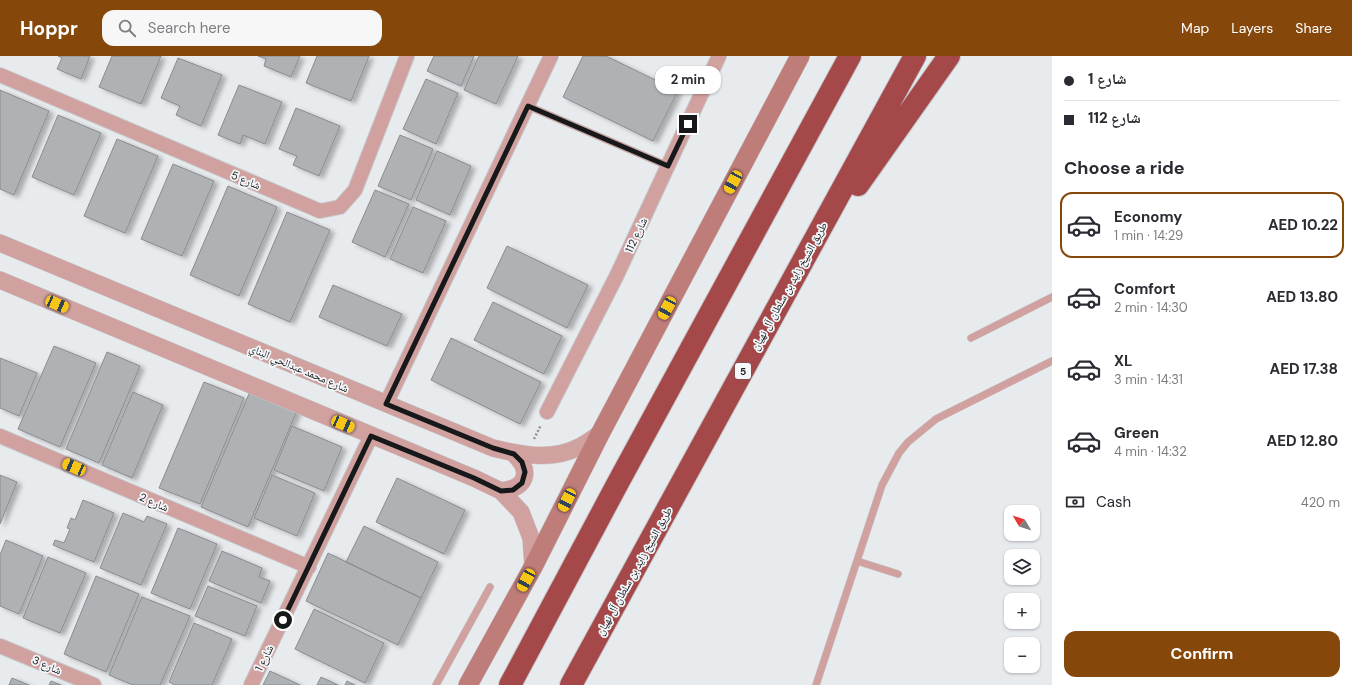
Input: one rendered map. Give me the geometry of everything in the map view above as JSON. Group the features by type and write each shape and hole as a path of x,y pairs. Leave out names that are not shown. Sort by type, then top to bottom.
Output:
{"highway":[{"path":"510,685 850,56"},
{"name":"طريق الشيخ زايد بن سلطان آل نهيان","path":"571,685 915,56"},
{"path":"800,268 949,56"}],"main road":[{"path":"468,685 533,567 600,434 800,56"}],"street":[{"name":"شارع 5","path":"0,75 320,211 340,207 355,190 407,56"},
{"path":"386,404 551,56"},
{"name":"شارع 112","path":"547,412 616,275 719,56"},
{"name":"شارع محمد عبدالحي البناي","path":"0,243 493,448 521,455 553,455 578,448 600,434"},
{"path":"0,280 474,478 501,491 521,512 531,538 533,567"},
{"name":"شارع 2","path":"0,436 308,567"},
{"name":"شارع 1","path":"250,685 371,436"},
{"path":"501,491 513,490 522,483 525,472 521,455"},
{"name":"شارع 3","path":"0,646 94,685"}],"lane":[{"path":"528,106 668,166"},
{"path":"971,338 1052,297"},
{"path":"816,685 882,485 899,453 908,442 936,419 1052,361"},
{"path":"857,561 898,574"},
{"path":"436,685 490,587"}],"path":[{"path":"521,455 547,412"}],"building":[{"path":"58,56 90,56 81,79 57,69 62,58"},
{"path":"112,56 161,56 141,104 99,87"},
{"path":"258,56 300,56 291,77 264,66 266,59"},
{"path":"317,56 369,56 351,101 306,83"},
{"path":"434,56 474,56 461,86 427,71"},
{"path":"479,56 518,56 496,104 464,90"},
{"path":"583,56 606,56 678,91 653,141 563,97"},
{"path":"178,58 222,75 201,126 176,115 180,106 161,98"},
{"path":"426,79 458,93 436,144 403,129"},
{"path":"239,85 282,102 265,144 243,135 240,144 218,135"},
{"path":"0,90 49,111 14,195 0,189"},
{"path":"296,108 340,126 319,176 293,165 297,156 279,149"},
{"path":"58,115 101,133 74,195 32,177"},
{"path":"400,135 433,149 411,200 378,186"},
{"path":"117,139 158,156 125,233 84,216"},
{"path":"437,151 471,166 450,215 416,200"},
{"path":"173,164 214,181 182,256 141,239"},
{"path":"228,186 277,207 239,296 190,275"},
{"path":"375,190 409,204 385,257 352,242"},
{"path":"413,207 446,221 423,273 390,259"},
{"path":"287,212 330,230 290,322 248,304"},
{"path":"507,246 588,285 567,328 487,288"},
{"path":"333,285 402,314 387,346 319,317"},
{"path":"493,302 562,336 544,374 474,340"},
{"path":"451,338 541,382 520,424 431,380"},
{"path":"54,346 96,363 60,447 18,429"},
{"path":"107,352 140,366 99,463 66,449"},
{"path":"0,358 37,373 19,416 0,408"},
{"path":"204,382 244,398 200,504 159,488"},
{"path":"251,389 298,408 248,527 201,507"},
{"path":"133,392 163,405 132,478 102,465"},
{"path":"292,426 342,447 324,491 274,470"},
{"path":"0,475 17,482 0,524"},
{"path":"272,475 315,493 297,536 254,518"},
{"path":"397,478 465,510 444,554 376,522"},
{"path":"83,500 114,513 94,562 53,545 55,540 64,543 70,529 67,528 71,518 75,520"},
{"path":"123,513 144,522 147,516 167,524 141,585 100,568"},
{"path":"364,526 438,562 421,598 346,562"},
{"path":"178,528 217,544 190,609 151,593"},
{"path":"6,540 43,556 19,614 0,606 0,555"},
{"path":"222,551 262,568 259,577 270,581 261,603 209,581"},
{"path":"328,553 421,598 398,645 306,601"},
{"path":"48,557 86,573 60,633 23,618"},
{"path":"96,576 139,594 106,672 64,654"},
{"path":"208,586 257,606 245,636 195,616"},
{"path":"142,597 190,616 160,685 133,685 109,675"},
{"path":"314,609 384,643 365,683 295,649"},
{"path":"194,623 232,639 212,685 175,685 169,682"},
{"path":"270,671 300,685 263,685"},
{"path":"321,677 338,685 317,685"},
{"path":"12,678 29,685 9,685"},
{"path":"51,681 61,685 49,685"},
{"path":"347,681 355,685 345,685"}],"route":[{"path":"283,620 371,436 474,478 501,491 513,490 522,483 525,472 522,462 514,454 493,448 386,404 528,106 668,166 688,124"}]}
